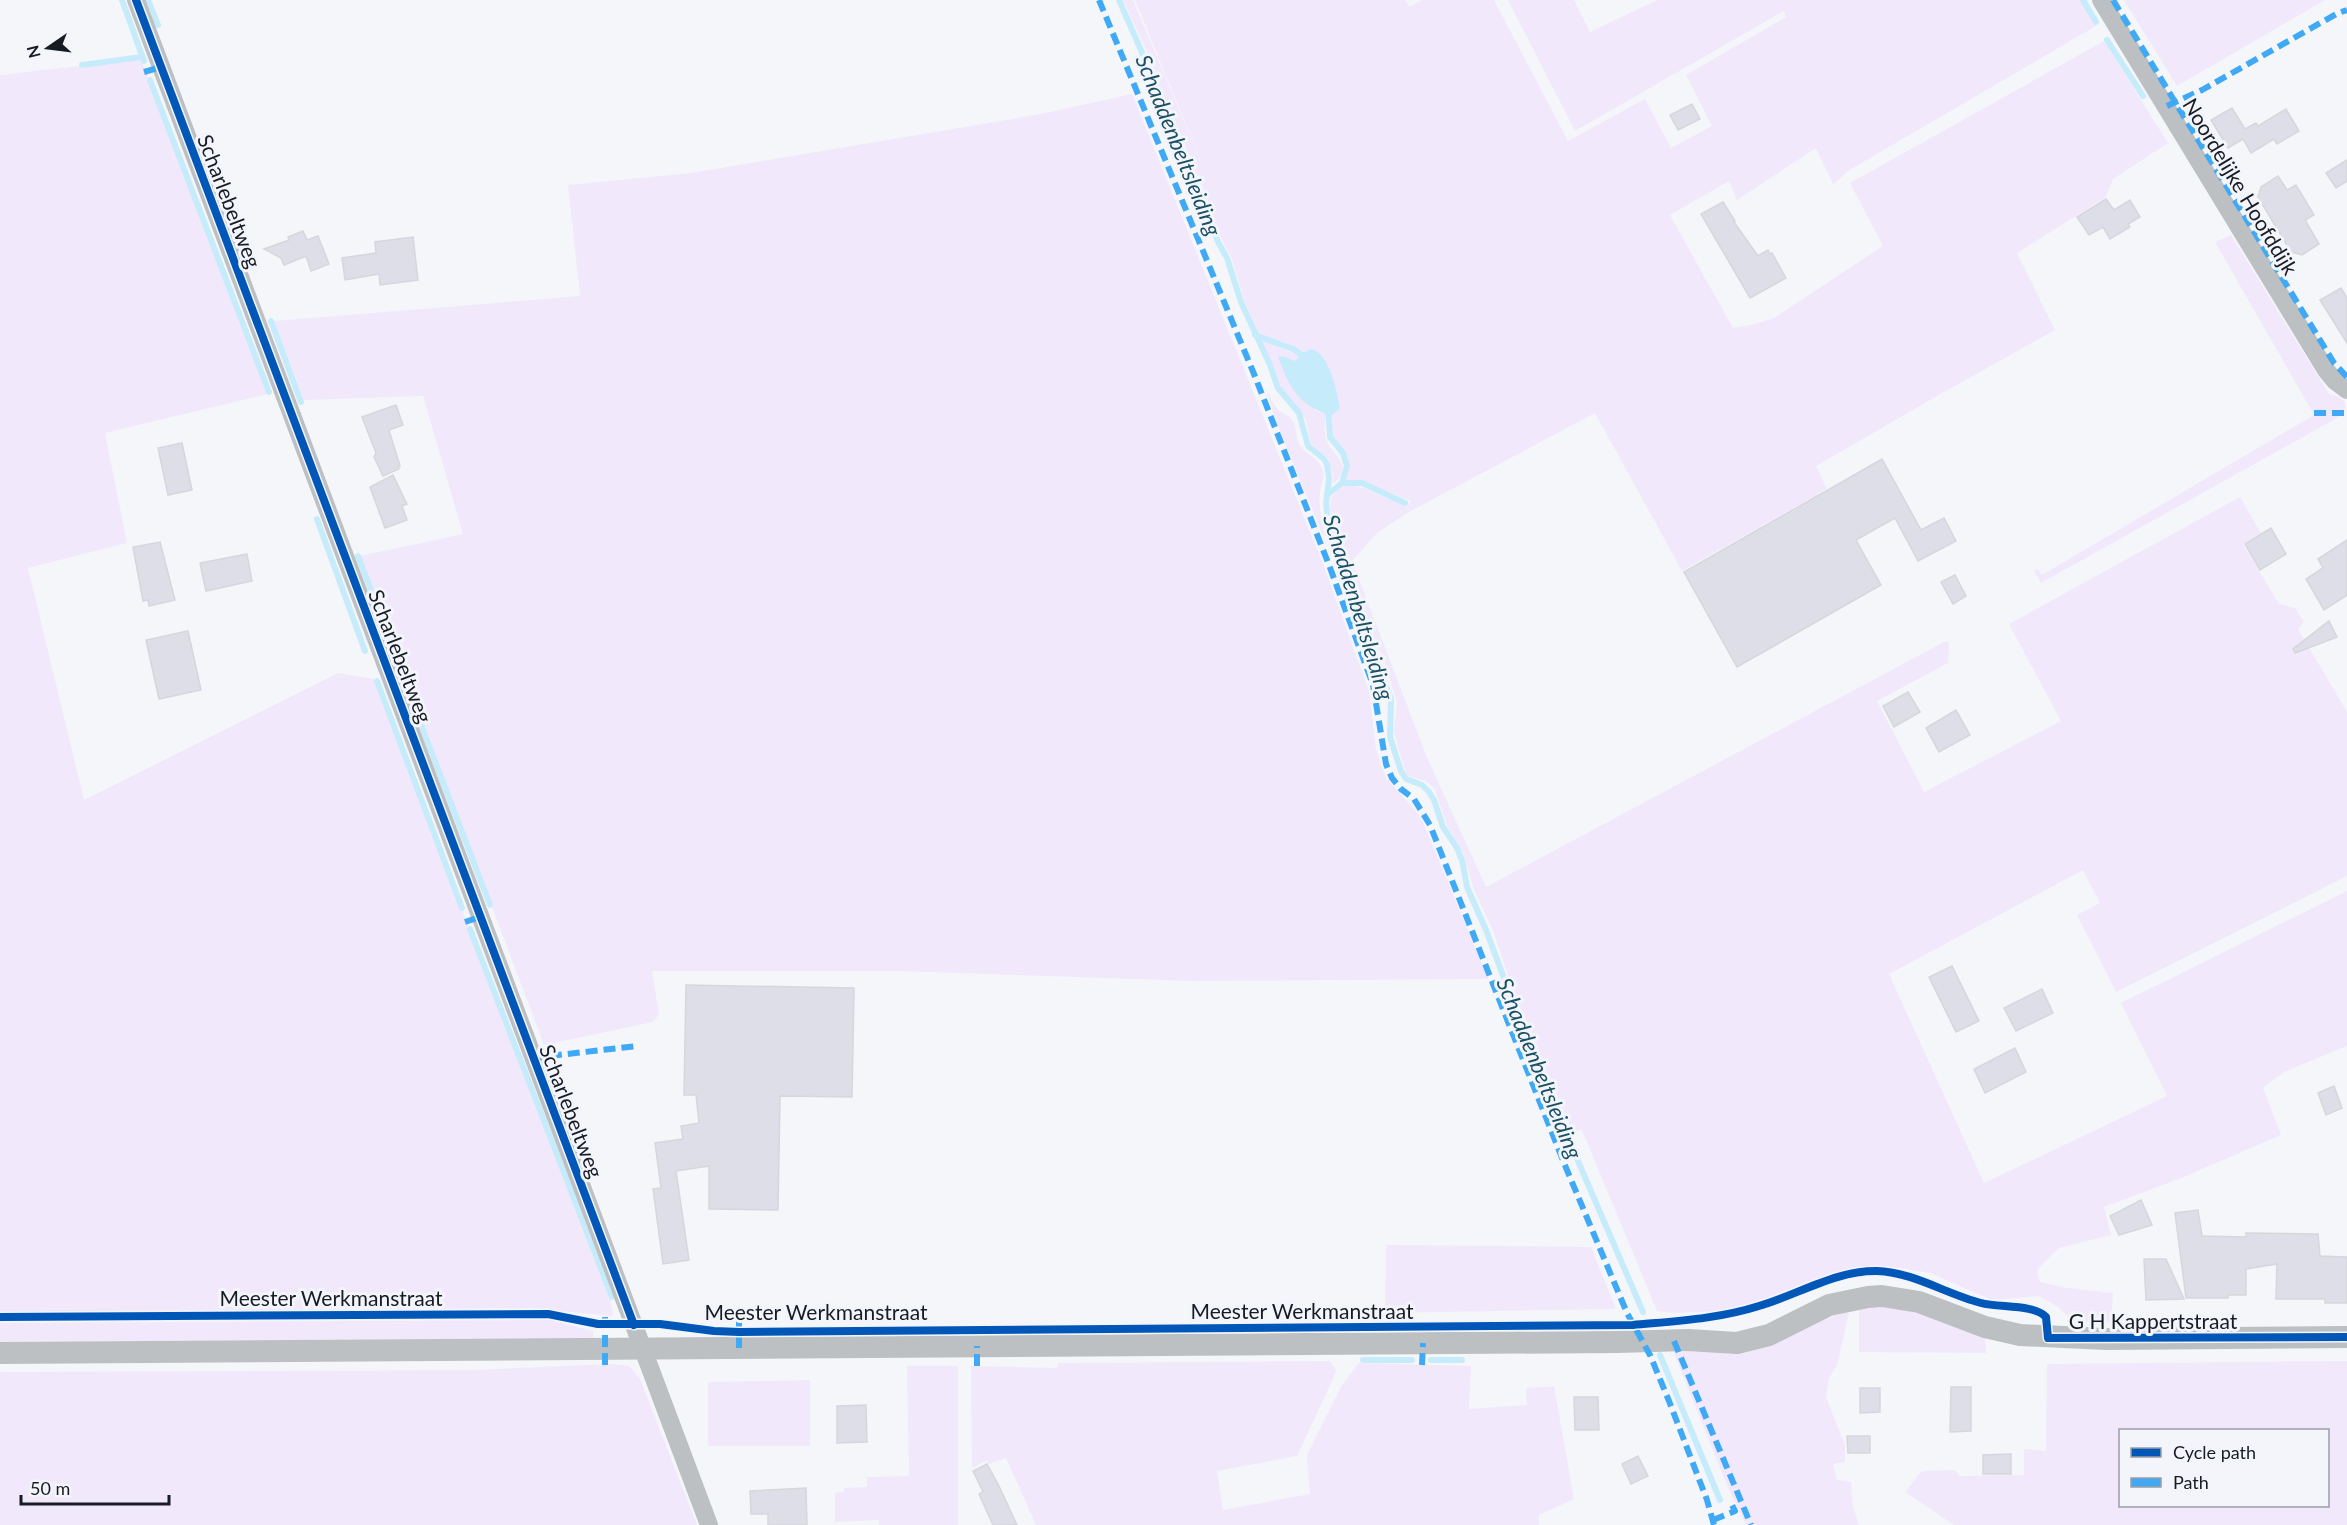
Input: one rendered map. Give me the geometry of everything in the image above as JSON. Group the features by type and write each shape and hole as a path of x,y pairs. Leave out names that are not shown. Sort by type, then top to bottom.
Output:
{"street":[{"name":"Scharlebeltweg","path":"136,0 709,1525"},
{"name":"Noordelijke Hoofddijk","path":"2102,0 2326,370 2347,390"},
{"name":"G H Kappertstraat","path":"1643,1342 1688,1340 1842,1302 1882,1296 1920,1302 1985,1327 2020,1335 2106,1339 2347,1337"},
{"name":"Meester Werkmanstraat","path":"0,1353 1643,1342"}],"shaded area":[{"path":"1123,0 1133,0 1209,181 1135,0 1405,0 1410,7 1422,0 1494,0 1568,141 1645,99 1671,148 1712,126 1686,75 1786,17 1784,11 1575,131 1508,0 1574,0 1590,32 1657,0 2080,0 2096,26 1851,169 1833,184 1816,148 1737,200 1729,181 1670,215 1733,328 1774,318 1883,246 1850,183 2104,41 2168,143 2113,179 2106,197 2017,253 2055,330 1816,466 1827,489 1682,571 1595,413 1409,512 1378,532 1352,561 1426,755 1486,887 1946,641 1949,643 1948,663 1877,701 1924,792 2061,721 2009,624 2240,497 2261,533 2243,544 2279,604 2295,608 2304,622 2298,629 2347,712 2347,876 2116,992 2077,915 2100,903 2083,870 1889,974 1984,1183 2167,1096 2121,1003 2347,891 2347,1046 2284,1072 2263,1088 2281,1135 2179,1179 2104,1207 2111,1235 2059,1248 2037,1270 2040,1282 2067,1288 2113,1293 2111,1323 2073,1321 2058,1307 2039,1296 1992,1300 1930,1273 1895,1267 1861,1267 1821,1277 1747,1306 1720,1311 1673,1313 1657,1311 1582,1130 1572,1131 1541,1059 1533,1035 1516,999 1494,933 1474,890 1463,852 1448,828 1434,788 1425,781 1408,776 1405,771 1394,732 1397,703 1383,657 1366,625 1364,610 1341,549 1330,510 1331,498 1344,486 1365,489 1406,507 1411,501 1361,481 1345,480 1349,461 1331,431 1331,416 1340,408 1312,349 1303,352 1258,332 1244,300 1232,259 1212,220 1208,200 1160,89 1150,58"},
{"path":"2124,0 2325,0 2177,86"},
{"path":"141,59 268,394 105,433 127,543 28,568 84,800 338,673 374,679 610,1299 613,1316 532,1308 0,1312 0,75"},
{"path":"1132,94 1323,564 1369,691 1376,749 1381,765 1387,779 1423,822 1488,979 1193,981 898,971 652,971 659,1014 653,1022 544,1045 360,556 463,534 423,396 304,400 274,321 580,296 568,185 691,173 1041,114"},
{"path":"2231,235 2329,394 2345,402 2345,409 2337,418 2041,583 2034,571 2038,569 2042,575 2314,415 2215,242"},
{"path":"1260,339 1300,356 1295,362 1283,356 1316,411 1326,414 1326,439 1342,466 1340,478 1333,484 1328,458 1311,444 1306,420 1283,392"},
{"path":"1266,390 1278,410 1293,421 1301,447 1319,463 1323,470 1320,505 1326,543 1287,448"},
{"path":"1386,1245 1591,1247 1616,1309 1385,1313"},
{"path":"1891,1307 1919,1312 1985,1337 1986,1353 1859,1352 1859,1310 1861,1308"},
{"path":"1845,1312 1849,1313 1837,1365 1829,1378 1826,1397 1845,1445 1845,1462 1833,1464 1837,1480 1851,1482 1853,1506 1859,1525 1746,1525 1726,1483 1674,1353 1747,1347"},
{"path":"550,1320 593,1331 593,1338 0,1342 0,1323"},
{"path":"1330,1361 1336,1370 1333,1379 1297,1456 1217,1471 1223,1510 1310,1494 1307,1455 1342,1385 1359,1363 1471,1366 1469,1409 1527,1405 1526,1388 1554,1386 1574,1499 1539,1515 1539,1525 1036,1525 1006,1458 989,1464 987,1460 972,1468 971,1366 1056,1368 1059,1363"},
{"path":"2347,1361 2347,1525 1954,1525 1905,1492 1922,1471 1955,1470 1959,1476 2024,1475 2024,1449 2046,1451 2047,1364"},
{"path":"612,1364 629,1366 640,1379 697,1525 0,1525 0,1372 475,1370"},
{"path":"907,1366 958,1366 958,1525 879,1525 879,1520 835,1522 835,1493 844,1492 844,1488 867,1487 867,1477 909,1476"},
{"path":"810,1380 810,1446 708,1446 708,1382"}],"water":[{"path":"1312,349 1324,358 1335,384 1340,408 1331,416 1310,406 1297,394 1291,387 1278,357 1283,356 1295,361 1303,352"}],"building":[{"path":"1692,104 1700,119 1678,130 1670,115"},
{"path":"2232,108 2245,129 2256,123 2258,126 2286,109 2299,131 2277,144 2274,139 2251,153 2243,139 2228,148 2211,120"},
{"path":"2347,160 2347,181 2336,188 2326,173"},
{"path":"2278,176 2287,190 2296,185 2314,215 2305,220 2319,244 2302,255 2291,252 2258,197 2261,187"},
{"path":"2106,199 2114,210 2130,200 2140,217 2128,224 2130,227 2110,239 2103,227 2089,235 2077,217"},
{"path":"1723,202 1758,256 1768,250 1770,254 1772,253 1786,278 1750,298 1701,214"},
{"path":"303,231 307,240 318,236 329,264 311,271 306,256 284,265 281,258 264,249 289,240 288,237"},
{"path":"413,237 418,280 380,285 379,274 345,280 342,258 376,253 375,242"},
{"path":"2341,288 2347,298 2347,343 2320,300"},
{"path":"396,405 403,425 389,430 400,466 399,469 383,476 374,457 376,453 362,417"},
{"path":"182,443 192,490 168,495 158,448"},
{"path":"1882,459 1921,530 1944,518 1956,541 1918,561 1895,518 1856,540 1881,585 1737,667 1684,572"},
{"path":"393,475 407,504 402,506 407,520 385,528 370,487"},
{"path":"2271,528 2286,554 2260,570 2245,544"},
{"path":"2347,540 2347,595 2324,610 2306,579 2323,568 2318,559"},
{"path":"160,542 175,600 149,606 148,600 143,601 133,547"},
{"path":"247,554 252,581 206,591 200,563"},
{"path":"1955,575 1966,596 1953,604 1941,582"},
{"path":"2329,621 2337,637 2295,653 2293,649"},
{"path":"188,631 201,690 159,699 146,640"},
{"path":"1908,692 1920,712 1894,727 1883,706"},
{"path":"1956,710 1970,735 1939,752 1926,728"},
{"path":"1952,966 1979,1021 1956,1032 1929,977"},
{"path":"686,985 854,988 852,1097 780,1096 778,1210 709,1209 709,1166 676,1171 689,1260 663,1264 653,1189 661,1188 655,1143 683,1139 681,1126 699,1123 696,1095 684,1095"},
{"path":"2042,989 2053,1013 2016,1031 2004,1008"},
{"path":"2015,1048 2026,1072 1985,1093 1974,1069"},
{"path":"2334,1086 2342,1108 2326,1115 2318,1093"},
{"path":"2141,1200 2152,1225 2119,1235 2110,1216"},
{"path":"2198,1210 2202,1236 2246,1237 2246,1233 2318,1234 2320,1256 2347,1257 2347,1303 2325,1303 2325,1299 2276,1299 2277,1264 2246,1269 2246,1295 2228,1295 2228,1298 2186,1298 2175,1213"},
{"path":"2144,1259 2166,1259 2184,1299 2146,1300"},
{"path":"1951,1387 1971,1387 1971,1431 1950,1432"},
{"path":"1860,1388 1880,1388 1880,1412 1860,1413"},
{"path":"1574,1397 1598,1397 1599,1430 1575,1430"},
{"path":"866,1405 867,1442 837,1443 837,1406"},
{"path":"1847,1436 1870,1436 1870,1453 1848,1453"},
{"path":"2011,1454 2011,1474 1983,1474 1983,1455"},
{"path":"1638,1456 1648,1476 1631,1484 1622,1464"},
{"path":"987,1464 1017,1525 993,1525 979,1494 983,1492 973,1471"},
{"path":"806,1488 807,1525 768,1525 768,1514 751,1514 750,1491"}],"waterway":[{"path":"122,0 144,61"},
{"path":"148,0 158,25"},
{"name":"Schaddenbeltsleiding","path":"1119,0 1172,121 1178,144 1199,190 1218,242 1227,258 1241,302 1278,388 1299,413 1308,446 1327,464 1328,522 1337,554 1391,699 1390,737 1401,771 1406,779 1422,785 1429,792 1443,827 1457,848 1462,860 1467,887 1486,930 1535,1061 1643,1312"},
{"path":"2083,0 2096,22"},
{"path":"2107,40 2143,96"},
{"path":"82,65 142,57"},
{"path":"150,80 269,392"},
{"path":"271,321 301,402"},
{"path":"1255,335 1293,349 1302,355 1305,361"},
{"path":"1327,495 1342,483 1347,466 1343,453 1330,437 1328,408"},
{"path":"1342,483 1362,483 1405,503"},
{"path":"317,519 365,651"},
{"path":"358,556 391,642"},
{"path":"377,681 462,908"},
{"path":"405,683 490,905"},
{"path":"470,929 612,1297"},
{"name":"Schaddenbeltsleiding","path":"1660,1355 1720,1500"},
{"path":"1363,1360 1412,1360"},
{"path":"1431,1360 1462,1360"}],"marked path":[{"path":"1099,0 1254,374 1329,565 1373,685 1386,764 1392,778 1414,799 1430,825 1564,1163 1627,1313 1650,1355 1669,1401 1707,1500 1714,1525"},
{"path":"2113,0 2334,363 2347,377"},
{"path":"2167,106 2202,90 2347,10"},
{"path":"144,72 161,67"},
{"path":"2314,413 2347,413"},
{"path":"465,922 480,917"},
{"path":"532,1058 637,1046"},
{"path":"605,1315 605,1365"},
{"path":"739,1319 739,1348"},
{"path":"1674,1341 1751,1525"},
{"path":"1422,1365 1423,1343"},
{"path":"977,1346 977,1366"},
{"path":"1713,1520 1735,1511 1731,1503"}],"cycle path":[{"path":"136,0 634,1325"},
{"path":"0,1317 548,1314 598,1324 660,1324 739,1332 1633,1325 1728,1314 1773,1301 1847,1274 1877,1271 1904,1275 1988,1305 2033,1310 2046,1317 2048,1338 2347,1337"}]}
